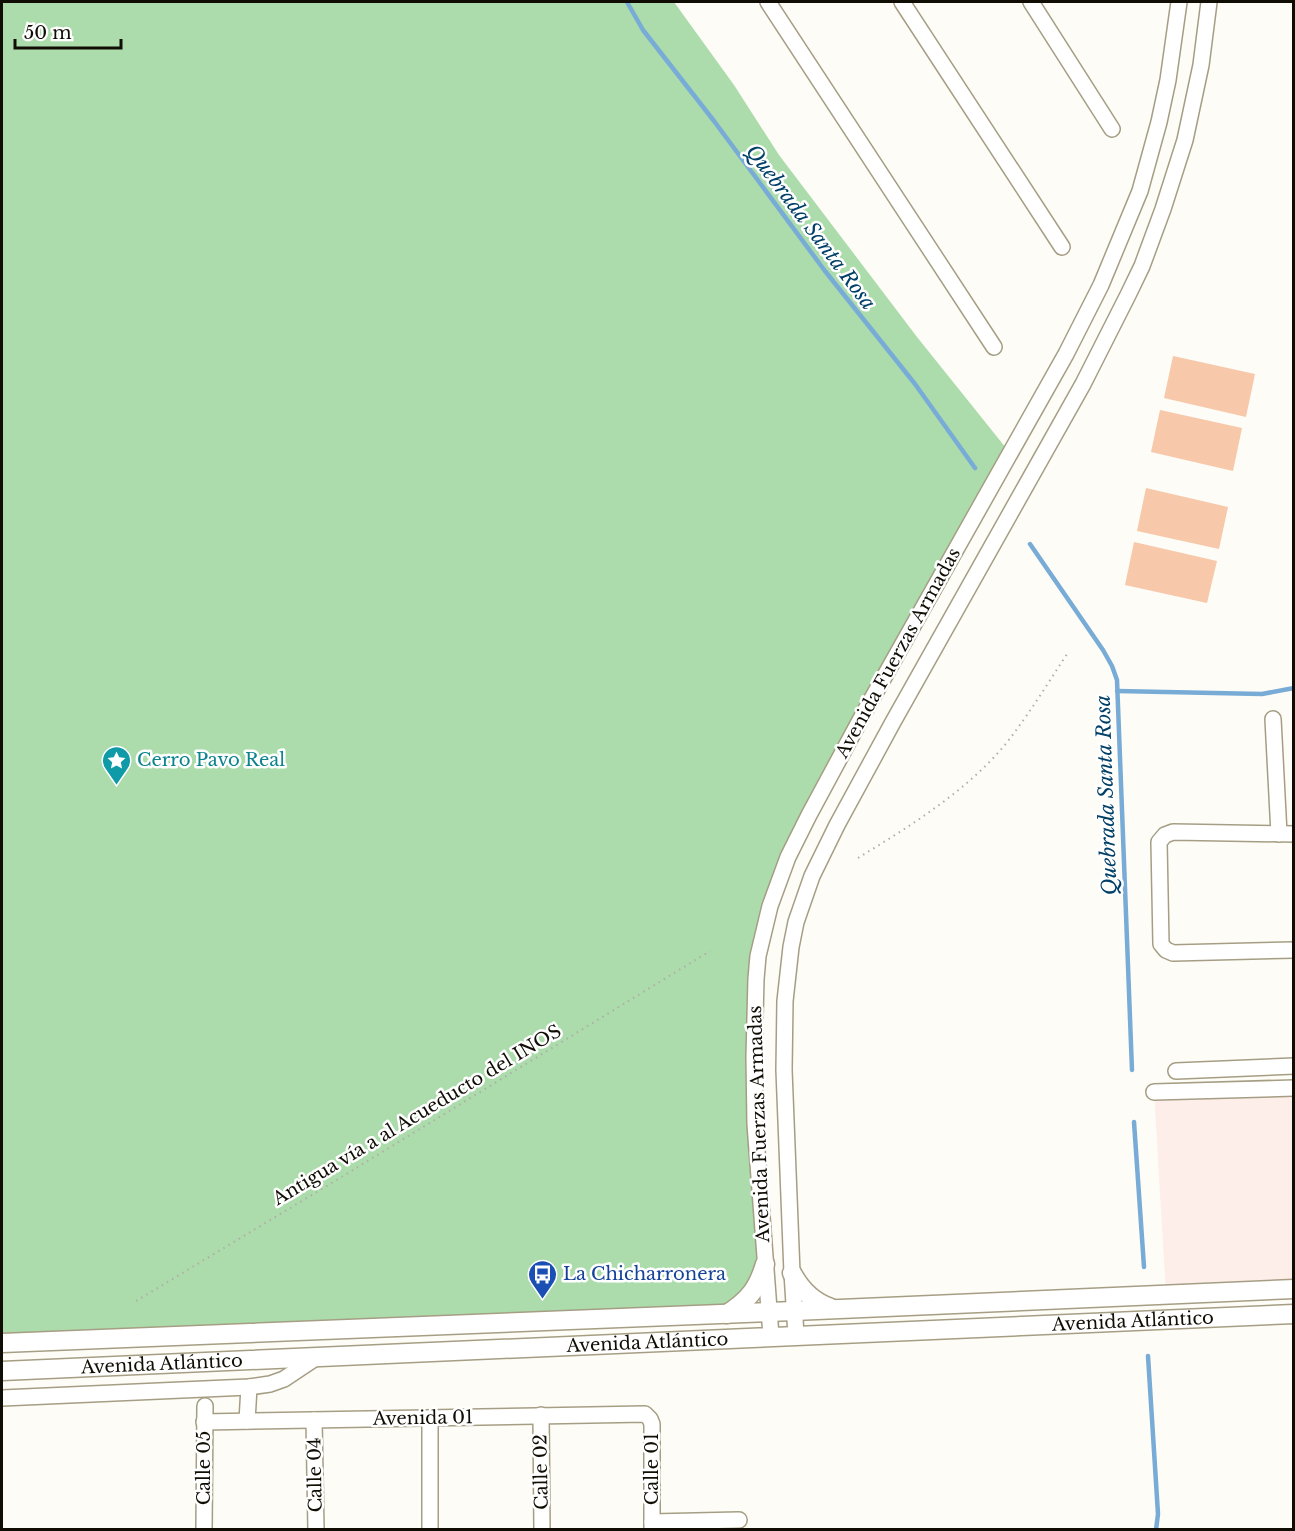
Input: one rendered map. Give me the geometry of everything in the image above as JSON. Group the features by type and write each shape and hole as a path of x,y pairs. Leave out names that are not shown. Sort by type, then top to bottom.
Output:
{"main road":[{"path":"727,1314 741,1305 756,1288 765,1264"},
{"path":"792,1273 798,1283 814,1299 833,1309"},
{"name":"Avenida Atlántico","path":"2,1343 1293,1289"},
{"name":"Avenida Atlántico","path":"2,1371 1293,1314"}],"street":[{"path":"768,2 994,347"},
{"path":"902,2 1062,247"},
{"path":"1031,2 1112,129"},
{"name":"Avenida Fuerzas Armadas","path":"771,1336 756,1124 754,1026 758,956 770,906 788,857 820,794 1066,354 1101,285 1140,190 1154,142 1168,80 1179,2"},
{"name":"Avenida Fuerzas Armadas","path":"796,1335 785,1117 785,1001 790,947 803,899 822,853 1083,384 1142,266 1185,140 1201,65 1209,2"},
{"path":"1273,719 1286,834 1173,832 1165,835 1159,842 1161,944 1173,953 1293,950"},
{"path":"1176,1071 1293,1066"},
{"path":"1154,1092 1293,1088"},
{"path":"2,1398 249,1387 284,1379 317,1357"},
{"path":"248,1421 249,1387"},
{"name":"Avenida 01","path":"204,1414 248,1421 641,1414"},
{"name":"Calle 05","path":"204,1414 204,1530"},
{"name":"Calle 01","path":"641,1414 648,1416 652,1424 652,1526"},
{"name":"Calle 02","path":"541,1415 542,1530"},
{"path":"429,1530 430,1418"},
{"name":"Calle 04","path":"314,1420 316,1530"},
{"path":"652,1526 738,1520"}],"path":[{"path":"858,858 937,807 990,760 1031,710 1068,651"},
{"name":"Antigua vía a al Acueducto del INOS","path":"136,1301 710,951"}],"shaded area":[{"path":"1293,1088 1293,1289 1166,1294 1154,1092"}],"green space":[{"path":"2,2 674,2 734,85 779,155 917,337 1010,453 809,815 758,956 765,1264 740,1305 2,1343"}],"building":[{"path":"1173,356 1255,374 1246,417 1164,398"},
{"path":"1160,410 1242,428 1233,471 1151,452"},
{"path":"1146,488 1228,507 1219,549 1137,531"},
{"path":"1134,542 1217,561 1207,603 1125,585"}],"waterway":[{"name":"Quebrada Santa Rosa","path":"627,2 643,30 714,121 825,271 915,384 975,468"},
{"name":"Quebrada Santa Rosa","path":"1030,544 1103,650 1117,680 1132,1070"},
{"path":"1117,691 1262,694 1294,688"},
{"name":"Quebrada Santa Rosa","path":"1134,1122 1144,1267"},
{"name":"Quebrada Santa Rosa","path":"1148,1356 1158,1514 1156,1530"}],"place":[{"name":"Cerro Pavo Real","path":"116,786"},
{"name":"La Chicharronera","path":"542,1300"}]}
